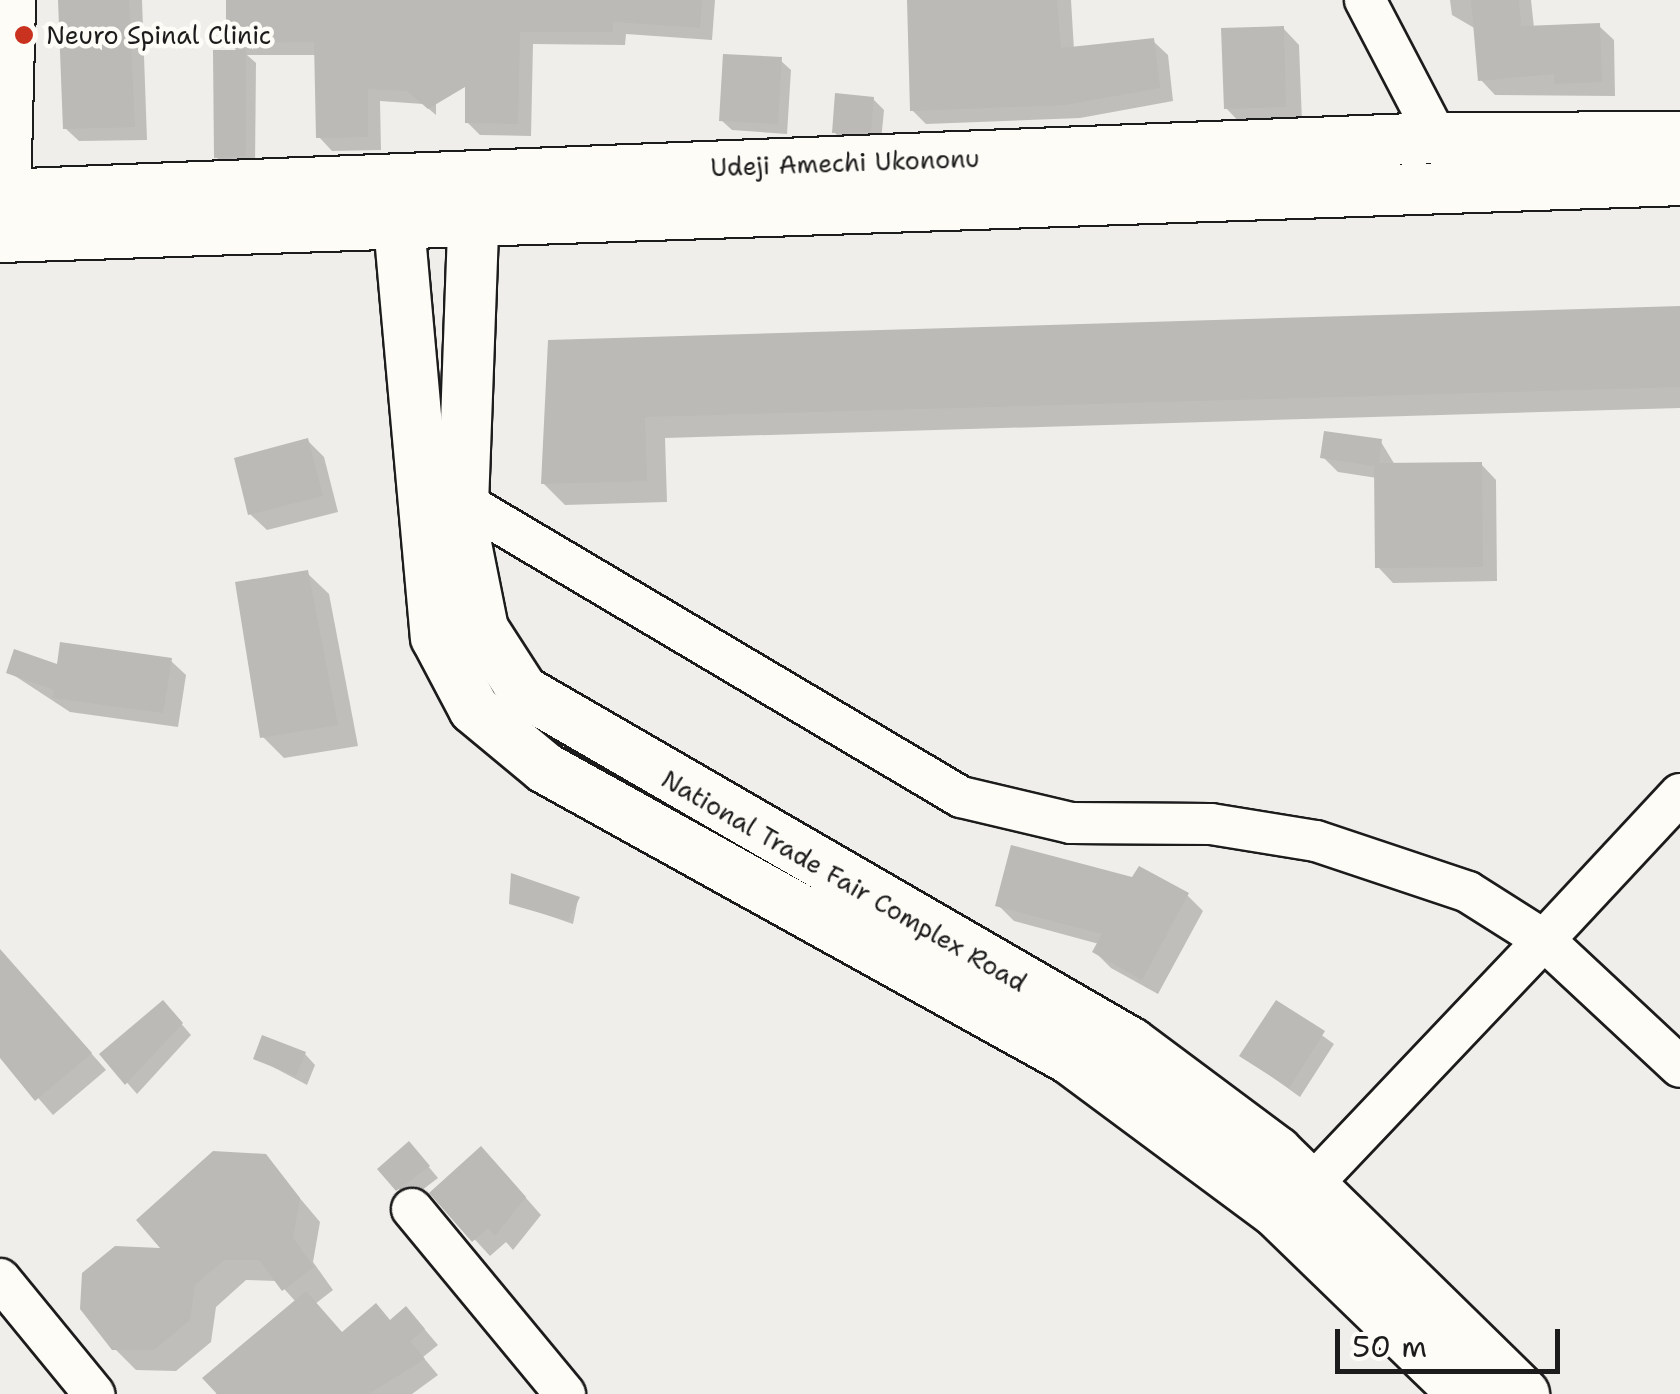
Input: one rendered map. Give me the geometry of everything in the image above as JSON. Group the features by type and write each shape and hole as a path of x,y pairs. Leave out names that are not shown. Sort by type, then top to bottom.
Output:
{"main road":[{"name":"Udeji Amechi Ukononu","path":"476,198 1437,138 1680,137"},
{"name":"Udeji Amechi Ukononu","path":"3,209 1680,180"},
{"name":"National Trade Fair Complex Road","path":"476,198 462,500 484,628 524,692 1132,1043 1277,1152 1309,1188 1524,1394"},
{"name":"National Trade Fair Complex Road","path":"396,201 436,638 474,710 545,768 1070,1058 1275,1212 1464,1394"}],"street":[{"path":"3,209 16,0"},
{"path":"1365,0 1437,138"},
{"path":"462,500 961,797 1070,823 1210,824 1316,841 1468,892 1544,940 1680,1066"},
{"path":"1309,1188 1680,794"},
{"path":"412,1209 565,1394"},
{"path":"0,1279 94,1394"}],"building":[{"path":"58,0 129,0 135,127 63,129"},
{"path":"226,0 702,0 700,28 613,22 613,32 520,32 518,124 465,123 465,87 428,109 407,91 368,89 368,137 316,138 314,42 226,43"},
{"path":"907,0 1057,0 1061,48 1154,38 1160,88 1065,105 910,111"},
{"path":"1471,0 1519,0 1521,26 1600,23 1602,82 1554,84 1554,74 1478,81"},
{"path":"1284,26 1286,107 1224,109 1221,28"},
{"path":"213,50 246,50 246,156 214,158"},
{"path":"723,54 782,57 778,124 719,121"},
{"path":"835,93 874,97 871,132 832,133"},
{"path":"1680,306 1680,387 645,417 647,481 541,484 548,340"},
{"path":"1324,431 1382,439 1379,463 1482,462 1483,567 1375,568 1374,466 1320,458"},
{"path":"308,438 323,496 248,515 234,458"},
{"path":"308,570 338,725 260,738 235,582"},
{"path":"60,642 172,658 163,713 52,698 54,690 6,673 14,649 57,664"},
{"path":"1011,845 1132,877 1139,866 1189,893 1142,980 1092,952 1102,934 995,906"},
{"path":"511,873 580,897 568,921 509,904"},
{"path":"0,949 92,1053 35,1101 0,1058"},
{"path":"163,1000 183,1023 125,1085 99,1054"},
{"path":"1276,1000 1325,1031 1289,1088 1239,1056"},
{"path":"262,1035 306,1052 296,1076 253,1059"},
{"path":"409,1141 430,1166 396,1191 377,1169"},
{"path":"481,1146 526,1197 495,1236 488,1228 472,1242 429,1193"},
{"path":"213,1151 266,1154 300,1198 293,1238 314,1267 282,1291 259,1260 224,1260 195,1285 190,1320 154,1350 112,1350 80,1309 82,1273 115,1246 160,1248 136,1220"},
{"path":"306,1291 342,1332 376,1303 390,1320 406,1306 425,1329 410,1341 425,1359 369,1394 217,1394 202,1378"}],"place":[{"name":"Neuro Spinal Clinic","path":"24,35"}]}
